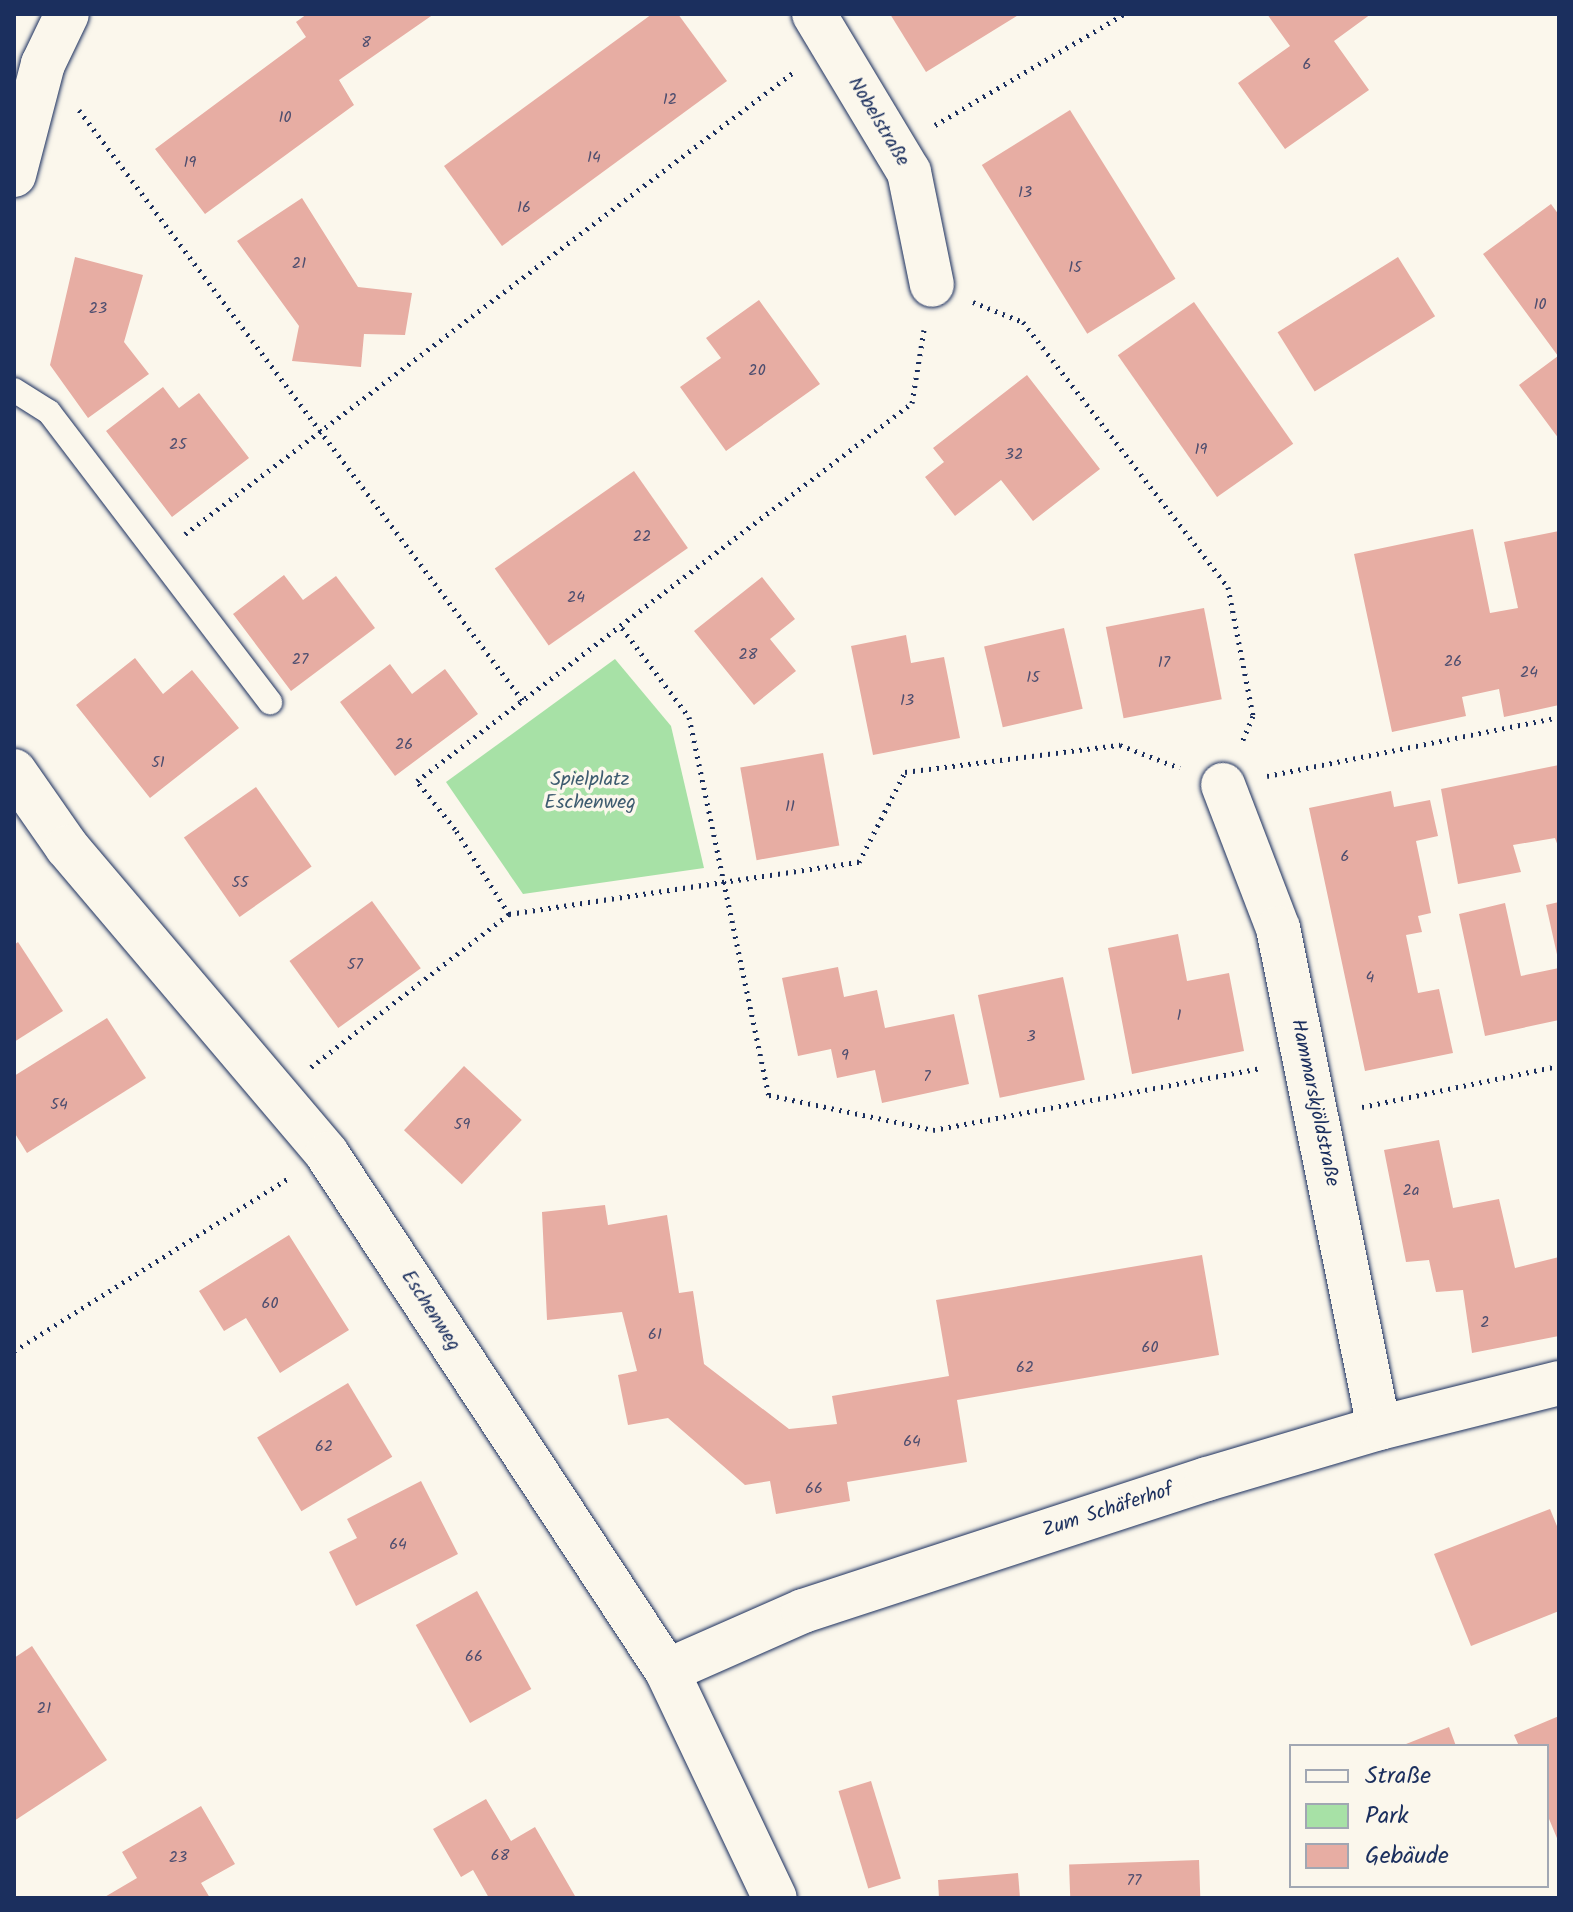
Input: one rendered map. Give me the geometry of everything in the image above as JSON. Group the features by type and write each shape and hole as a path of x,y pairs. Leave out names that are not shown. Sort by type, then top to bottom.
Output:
{"street":[{"path":"14,175 43,64 67,14"},
{"name":"Nobelstraße","path":"823,28 909,172 932,285"},
{"name":"Eschenweg","path":"14,771 67,847 279,1092 327,1154 667,1671 775,1898"},
{"name":"Hammarskjöldstraße","path":"1223,785 1278,928 1379,1428"},
{"name":"Zum Schäferhof","path":"667,1671 803,1611 1379,1428 1559,1383"}],"lane":[{"path":"14,390 49,412 270,702"}],"path":[{"path":"894,149 1124,14"},
{"path":"159,554 323,434 823,28"},
{"path":"43,64 523,701"},
{"path":"509,914 455,829 417,781 622,628 912,403 932,285 1023,322 1228,587 1253,716 1223,785"},
{"path":"622,628 689,717 769,1095 933,1130 1306,1060"},
{"path":"279,1092 509,914 859,862 905,772 1120,745 1223,785 1559,717"},
{"path":"1318,1116 1559,1066"},
{"path":"14,1351 327,1154"}],"green space":[{"name":"Spielplatz Eschenweg","path":"615,659 671,726 704,868 523,894 446,782"}],"building":[{"path":"307,14 434,14 339,80 354,105 205,214 155,149 306,37 296,22"},
{"path":"652,14 678,14 727,81 502,246 444,166"},
{"path":"890,14 1020,14 926,72"},
{"path":"1267,14 1371,14 1334,41 1369,90 1285,149 1238,83 1290,46"},
{"path":"1070,110 1175,279 1087,334 982,165"},
{"path":"302,198 358,287 412,293 405,335 364,334 361,367 292,361 299,326 237,241"},
{"path":"1551,204 1559,215 1559,439 1519,385 1558,356 1483,254"},
{"path":"75,257 143,275 124,342 149,374 88,418 50,365"},
{"path":"1398,257 1435,316 1315,392 1278,332"},
{"path":"759,300 820,384 726,451 680,387 721,358 706,338"},
{"path":"1194,302 1293,444 1217,497 1118,355"},
{"path":"1027,375 1100,469 1033,521 1001,480 955,516 925,477 944,462 933,448"},
{"path":"163,387 179,408 199,393 249,458 172,517 106,431"},
{"path":"634,471 688,548 549,646 495,569"},
{"path":"1473,529 1490,613 1518,608 1504,542 1559,531 1559,705 1504,717 1499,689 1462,697 1466,716 1392,732 1354,554"},
{"path":"284,575 303,600 336,576 375,628 291,691 233,614"},
{"path":"762,577 795,619 770,639 796,671 754,705 694,631"},
{"path":"1204,608 1222,699 1124,718 1106,627"},
{"path":"1064,628 1083,709 1003,727 984,646"},
{"path":"906,635 911,663 944,657 960,738 873,755 851,646"},
{"path":"135,658 163,694 192,670 239,728 150,798 76,705"},
{"path":"390,664 412,694 445,669 478,714 395,776 340,702"},
{"path":"823,753 839,846 757,860 740,768"},
{"path":"1559,765 1559,849 1555,838 1513,845 1521,872 1458,884 1441,789"},
{"path":"256,787 312,866 240,917 184,837"},
{"path":"1391,791 1394,807 1430,800 1438,836 1416,841 1431,913 1418,916 1422,932 1406,935 1418,993 1439,989 1453,1053 1365,1071 1309,808"},
{"path":"372,901 421,968 338,1028 289,961"},
{"path":"1559,902 1559,959 1558,959 1546,905"},
{"path":"1505,903 1521,976 1559,968 1559,1020 1485,1036 1459,914"},
{"path":"1178,934 1187,981 1229,973 1244,1051 1132,1074 1108,948"},
{"path":"18,942 63,1011 14,1042 14,945"},
{"path":"838,967 844,997 877,990 885,1028 954,1014 969,1084 882,1103 875,1070 837,1078 831,1049 798,1056 782,978"},
{"path":"1063,977 1085,1080 1000,1098 978,995"},
{"path":"107,1018 146,1078 27,1153 14,1132 14,1076"},
{"path":"464,1066 522,1120 462,1184 404,1130"},
{"path":"1439,1140 1453,1208 1499,1199 1515,1268 1559,1257 1559,1336 1472,1353 1463,1290 1436,1292 1429,1260 1406,1262 1384,1150"},
{"path":"605,1205 608,1225 667,1215 679,1293 693,1291 704,1364 789,1429 837,1424 832,1396 949,1376 936,1300 1202,1255 1219,1355 957,1400 967,1462 847,1482 850,1501 776,1514 770,1481 745,1485 668,1418 628,1425 618,1375 637,1371 622,1312 547,1320 542,1212"},
{"path":"289,1235 349,1330 280,1373 246,1318 224,1331 199,1291"},
{"path":"348,1383 392,1457 301,1511 257,1438"},
{"path":"421,1481 458,1554 356,1606 329,1552 357,1538 347,1519"},
{"path":"1550,1509 1559,1531 1559,1611 1471,1646 1434,1554"},
{"path":"477,1591 531,1689 470,1723 416,1625"},
{"path":"32,1646 107,1760 14,1821 14,1658"},
{"path":"1559,1716 1559,1843 1549,1819 1549,1744 1518,1744 1514,1735"},
{"path":"1449,1727 1455,1744 1406,1744"},
{"path":"871,1781 901,1879 868,1888 838,1791"},
{"path":"486,1799 511,1841 535,1827 575,1896 489,1898 473,1870 461,1877 433,1829"},
{"path":"201,1806 235,1864 201,1883 210,1898 103,1898 137,1878 122,1852"},
{"path":"1199,1860 1200,1898 1070,1898 1069,1865"},
{"path":"1018,1873 1020,1898 939,1898 938,1880"}]}
